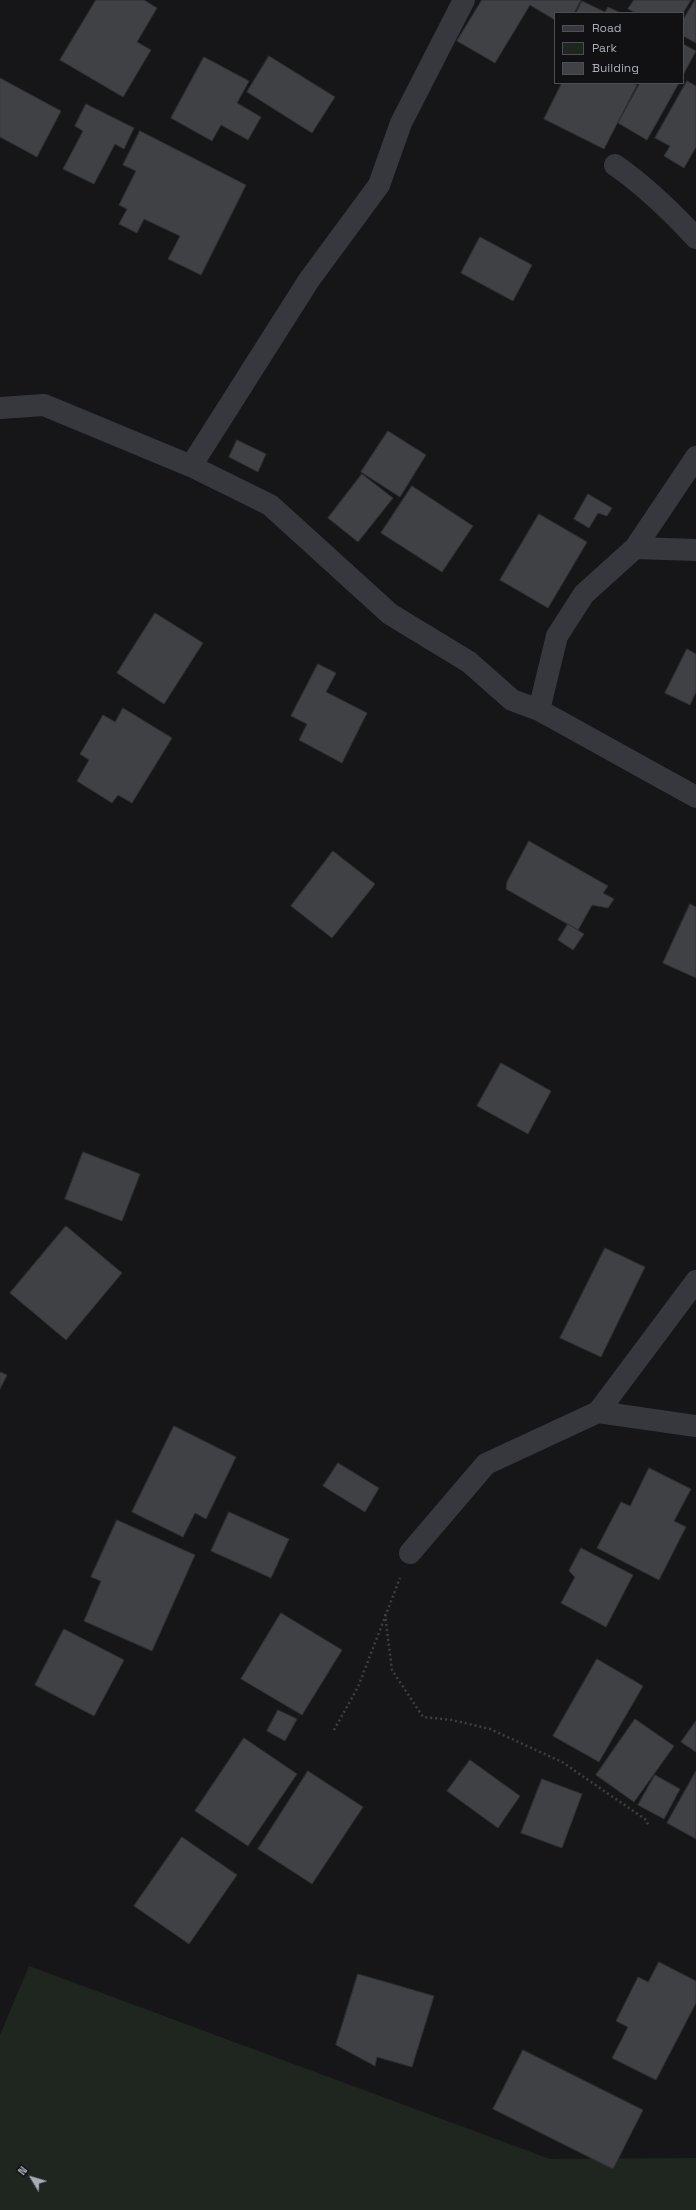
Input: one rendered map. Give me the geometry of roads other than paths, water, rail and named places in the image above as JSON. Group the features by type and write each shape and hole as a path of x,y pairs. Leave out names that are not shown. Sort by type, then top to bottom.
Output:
{"street":[{"path":"191,466 309,280 379,185 401,123 464,0"},
{"path":"615,165 634,178 660,201 696,238"},
{"path":"0,408 44,405 191,466 270,505 390,614 469,662 512,700 539,710 696,797"},
{"path":"539,710 557,636 584,594 635,548 696,457"},
{"path":"635,548 696,550"},
{"path":"410,1553 486,1464 598,1412 696,1281"},
{"path":"598,1412 696,1426"}]}
